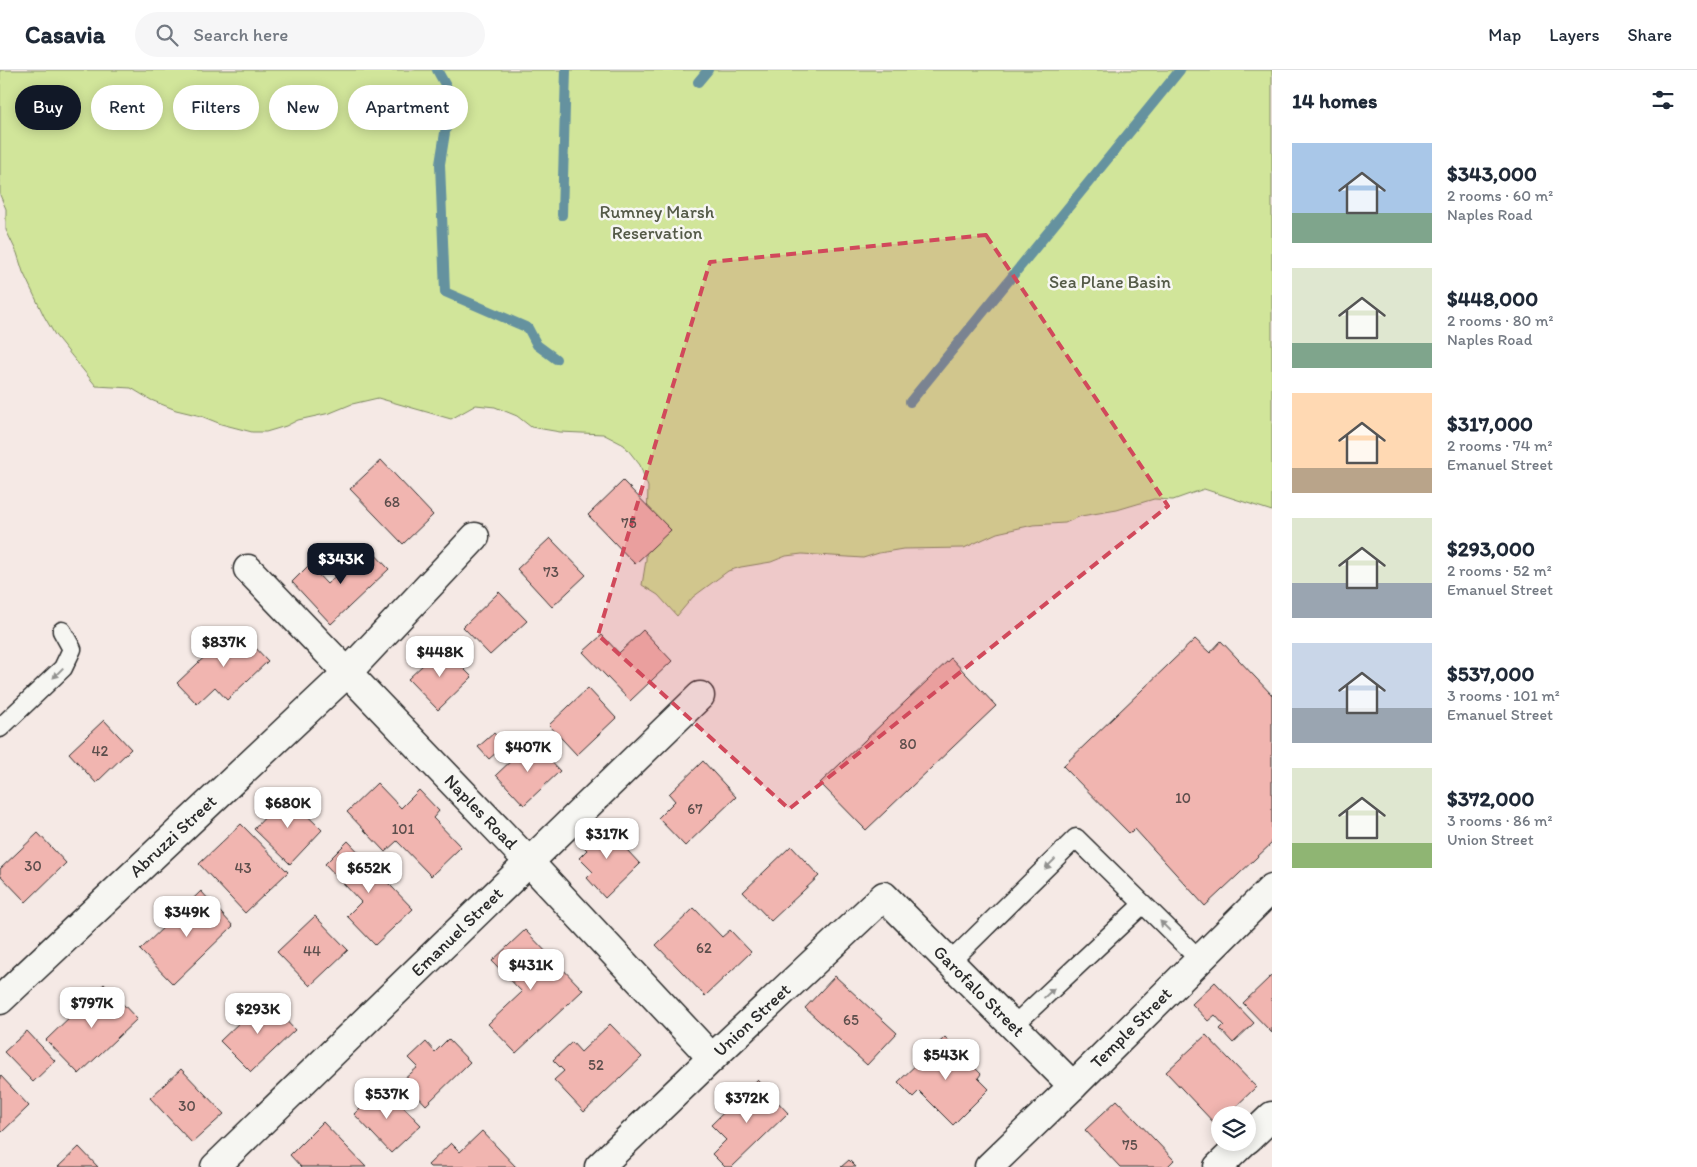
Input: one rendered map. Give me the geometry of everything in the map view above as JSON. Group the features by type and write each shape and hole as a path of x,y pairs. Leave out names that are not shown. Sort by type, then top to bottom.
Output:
{"street":[{"name":"Abruzzi Street","path":"0,1000 347,673 475,537"},
{"name":"Naples Road","path":"248,569 529,862 712,1058"},
{"name":"Emanuel Street","path":"215,1167 700,696"},
{"name":"Temple Street","path":"989,1167 1272,888"},
{"name":"Union Street","path":"599,1167 884,896"},
{"name":"Garofalo Street","path":"884,896 1073,1086"},
{"path":"1256,1131 1272,1116"},
{"path":"1218,1167 1235,1151"}],"lane":[{"path":"0,728 63,668 72,649 62,632"},
{"path":"950,962 1076,838 1200,960"},
{"path":"1013,1026 1143,904"}],"highlighted area":[{"path":"986,235 1168,506 789,809 598,635 710,262"}],"green space":[{"path":"0,70 1272,70 1272,511 1204,489 1173,500 1154,499 1117,510 1081,516 1065,523 1033,525 997,533 964,548 903,549 863,558 802,554 786,556 771,562 728,571 693,597 677,616 658,595 642,585 646,560 648,487 640,465 624,445 603,434 560,432 531,427 517,416 495,407 476,405 451,419 378,398 352,404 330,413 298,420 266,432 252,432 176,410 151,400 131,388 96,386 55,335 44,316 6,230 6,209 0,195"}],"building":[{"path":"381,460 433,515 403,544 350,489"},
{"path":"623,481 671,530 635,564 588,515"},
{"path":"550,538 586,575 552,607 517,569"},
{"path":"367,546 389,569 331,624 292,582 309,565 327,584"},
{"path":"499,592 527,621 490,655 463,627"},
{"path":"236,627 268,661 227,700 215,687 197,704 177,683"},
{"path":"643,630 672,661 630,701 583,652 602,635 619,653"},
{"path":"1195,639 1210,653 1221,641 1272,695 1272,843 1205,906 1135,829 1130,834 1063,766"},
{"path":"442,647 472,677 438,710 408,679"},
{"path":"951,658 996,706 866,830 820,783"},
{"path":"588,688 616,718 577,755 549,725"},
{"path":"104,720 131,749 96,783 69,753"},
{"path":"494,733 505,745 489,759 478,747"},
{"path":"532,741 560,771 524,805 496,775"},
{"path":"703,761 736,797 685,846 658,818 675,801 669,794"},
{"path":"377,783 401,808 419,790 439,811 433,818 461,847 431,876 397,841 385,852 347,812"},
{"path":"284,793 322,830 290,864 254,829 271,811 269,808"},
{"path":"601,822 640,864 605,898 587,878 593,872 579,858 587,850 580,843"},
{"path":"241,824 288,872 245,913 199,864"},
{"path":"38,833 66,863 26,902 0,875 0,869"},
{"path":"348,841 413,909 375,945 347,916 361,902 325,864"},
{"path":"791,846 819,876 771,921 743,892"},
{"path":"201,891 233,926 173,984 140,950"},
{"path":"694,908 722,937 730,930 751,952 705,996 656,945"},
{"path":"315,916 348,950 310,986 277,952"},
{"path":"525,930 583,990 516,1053 488,1024 522,992 492,961"},
{"path":"835,976 897,1033 867,1065 805,1008"},
{"path":"1271,976 1272,978 1272,1033 1243,1003"},
{"path":"1215,982 1254,1023 1233,1043 1220,1029 1224,1025 1215,1015 1208,1021 1192,1004"},
{"path":"104,984 137,1019 79,1074 46,1040"},
{"path":"265,998 295,1030 251,1072 220,1041"},
{"path":"610,1024 642,1057 584,1112 554,1080 564,1071 553,1060 572,1042 581,1052"},
{"path":"27,1031 55,1061 33,1082 4,1052"},
{"path":"1206,1035 1256,1087 1236,1106 1211,1106 1211,1120 1166,1072"},
{"path":"945,1037 981,1074 978,1078 989,1089 953,1125 919,1091 913,1097 898,1082"},
{"path":"448,1039 470,1062 426,1105 403,1080 418,1067 409,1058 426,1042 435,1052"},
{"path":"181,1069 224,1114 192,1143 150,1098"},
{"path":"0,1075 29,1106 2,1132 0,1130"},
{"path":"757,1080 788,1113 732,1167 725,1167 712,1154 726,1140 711,1125"},
{"path":"383,1086 421,1125 391,1153 354,1114"},
{"path":"1117,1100 1174,1160 1167,1167 1120,1167 1085,1130"},
{"path":"323,1122 366,1167 301,1167 290,1155"},
{"path":"482,1131 516,1167 430,1167 428,1165 451,1143 460,1152"},
{"path":"79,1147 98,1167 58,1167"},
{"path":"849,1160 856,1167 841,1167"}],"waterway":[{"path":"437,70 451,95 440,164 445,292 528,328 537,345 556,359"},
{"path":"562,215 566,70"},
{"path":"698,82 708,70"},
{"path":"910,402 1180,70"}],"park label":[{"name":"Rumney Marsh Reservation","path":"657,222"},
{"name":"Sea Plane Basin","path":"1110,282"}]}
